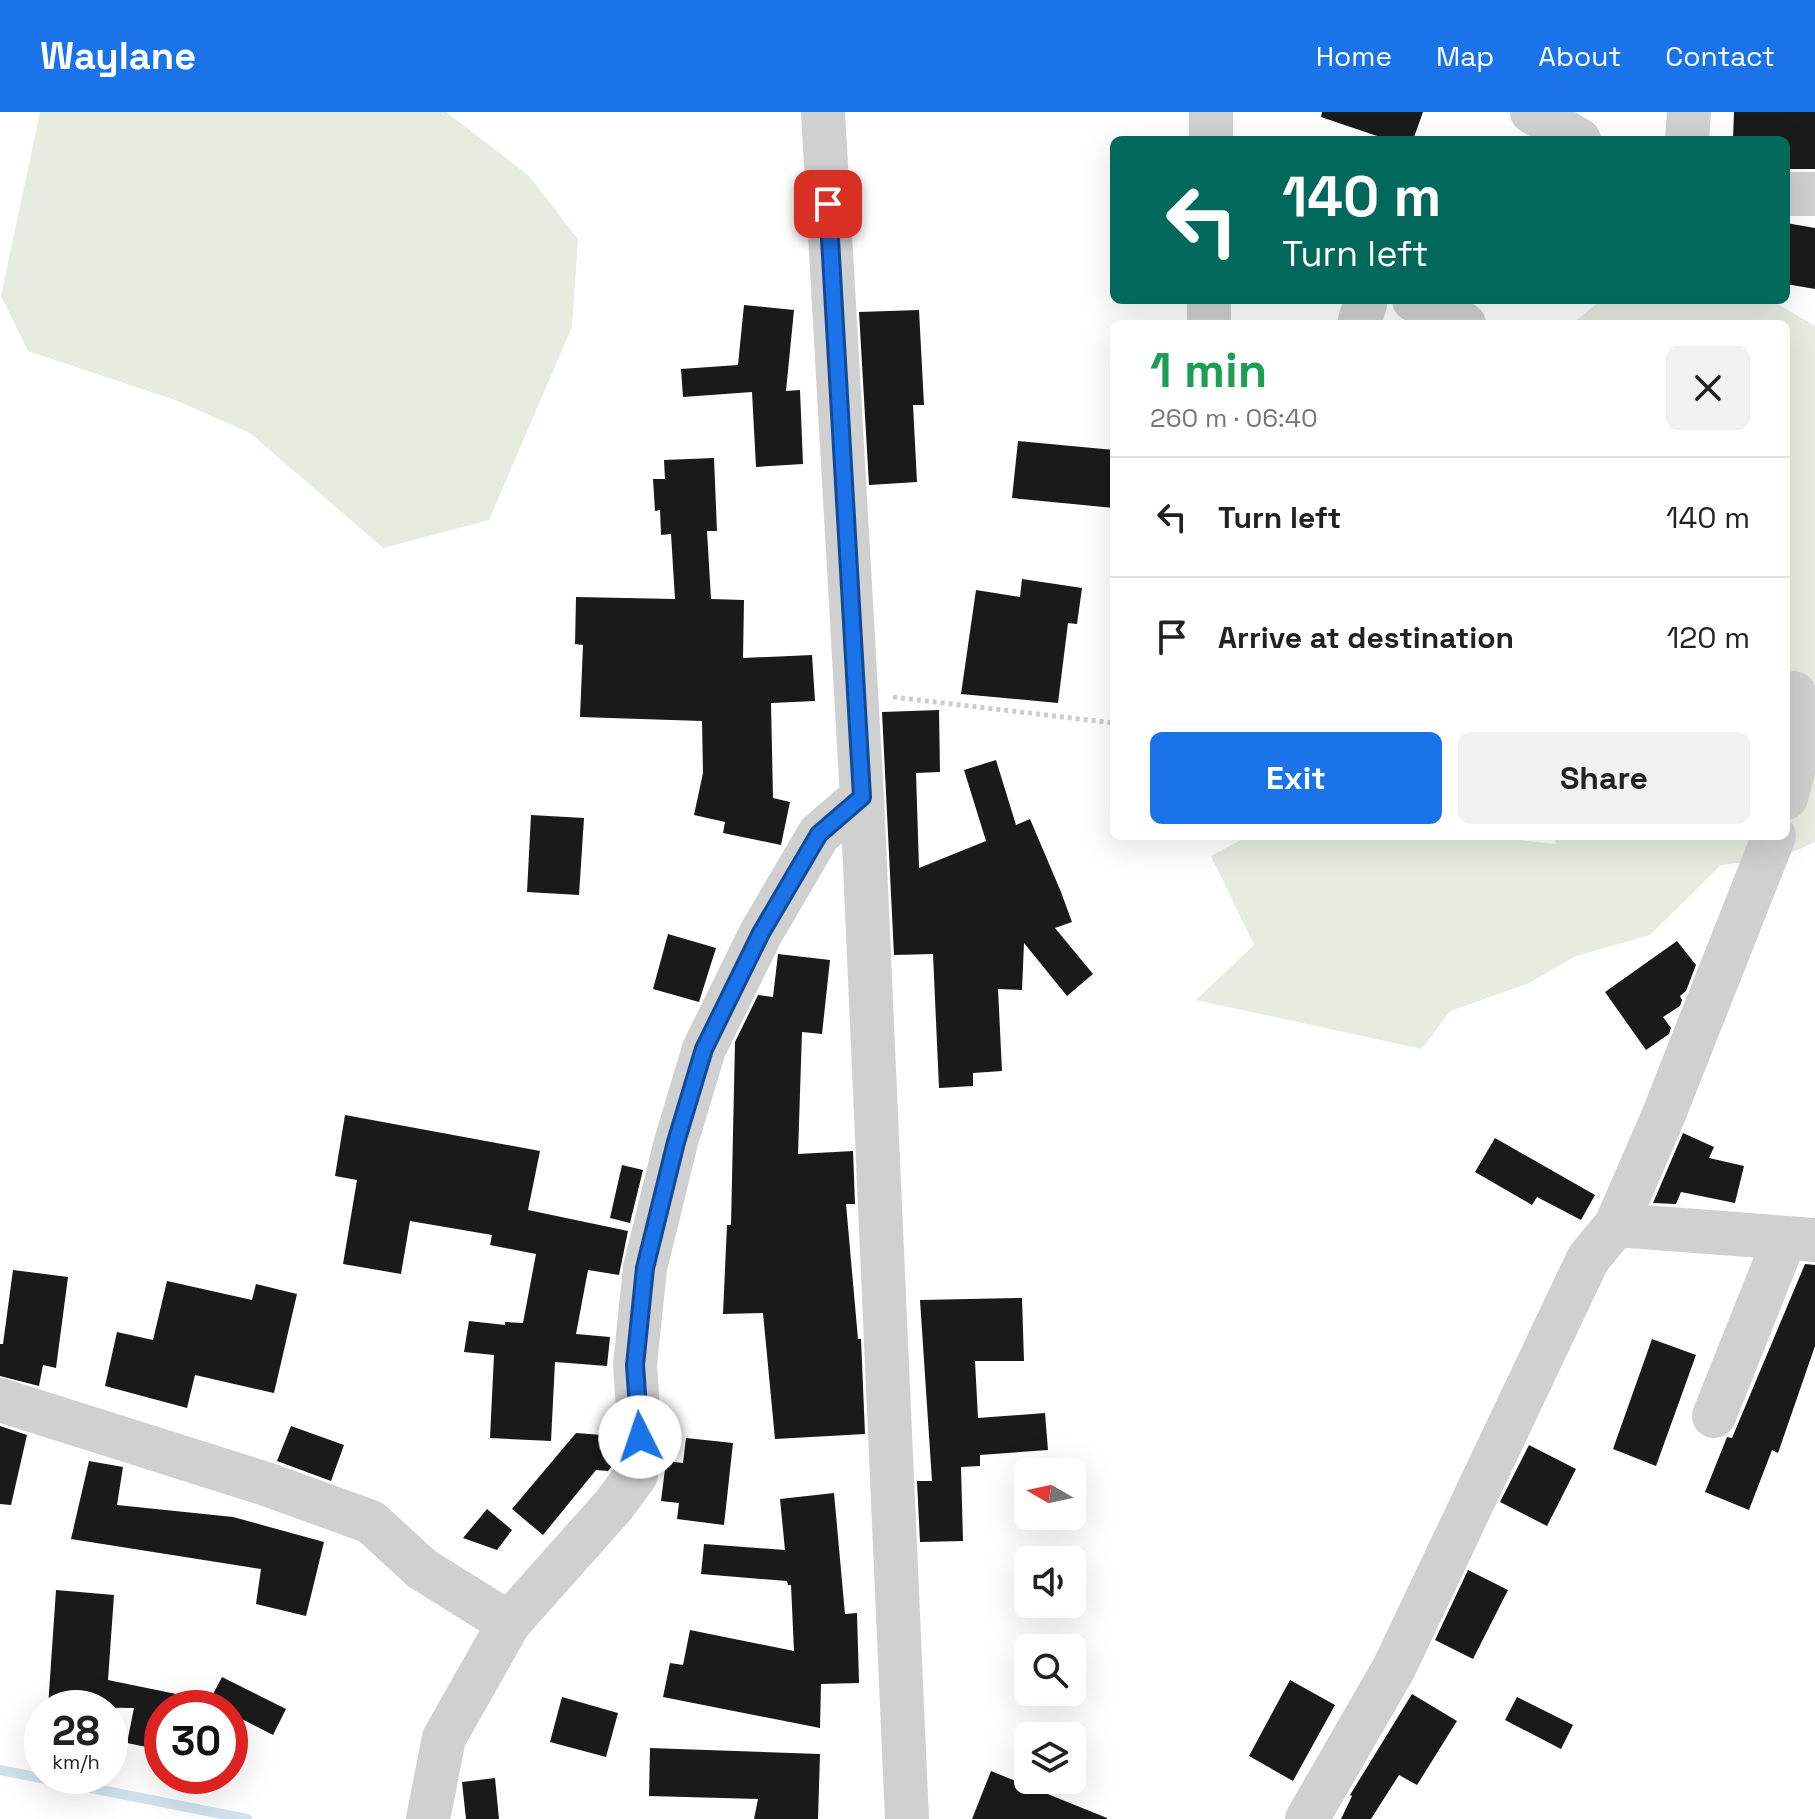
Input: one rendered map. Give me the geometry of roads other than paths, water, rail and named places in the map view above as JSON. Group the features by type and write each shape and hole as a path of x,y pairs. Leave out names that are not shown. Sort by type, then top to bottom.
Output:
{"street":[{"path":"823,112 857,692 907,1819"},
{"path":"1211,112 1211,136"},
{"path":"1532,112 1572,136"},
{"path":"1687,136 1689,112"},
{"path":"1790,194 1815,194"},
{"path":"1422,304 1456,320"},
{"path":"1790,783 1800,745 1803,711 1794,693"},
{"path":"428,1819 444,1738 509,1623 614,1505 636,1475 640,1437 635,1365 645,1268 676,1142 704,1049 761,933 819,834 862,797"},
{"path":"1307,1819 1394,1668 1588,1259 1616,1225 1662,1119 1772,840"},
{"path":"1616,1225 1800,1239 1714,1416"},
{"path":"0,1400 266,1484 371,1522 422,1569 509,1623"}],"waterway":[{"path":"0,1770 247,1819"}]}
